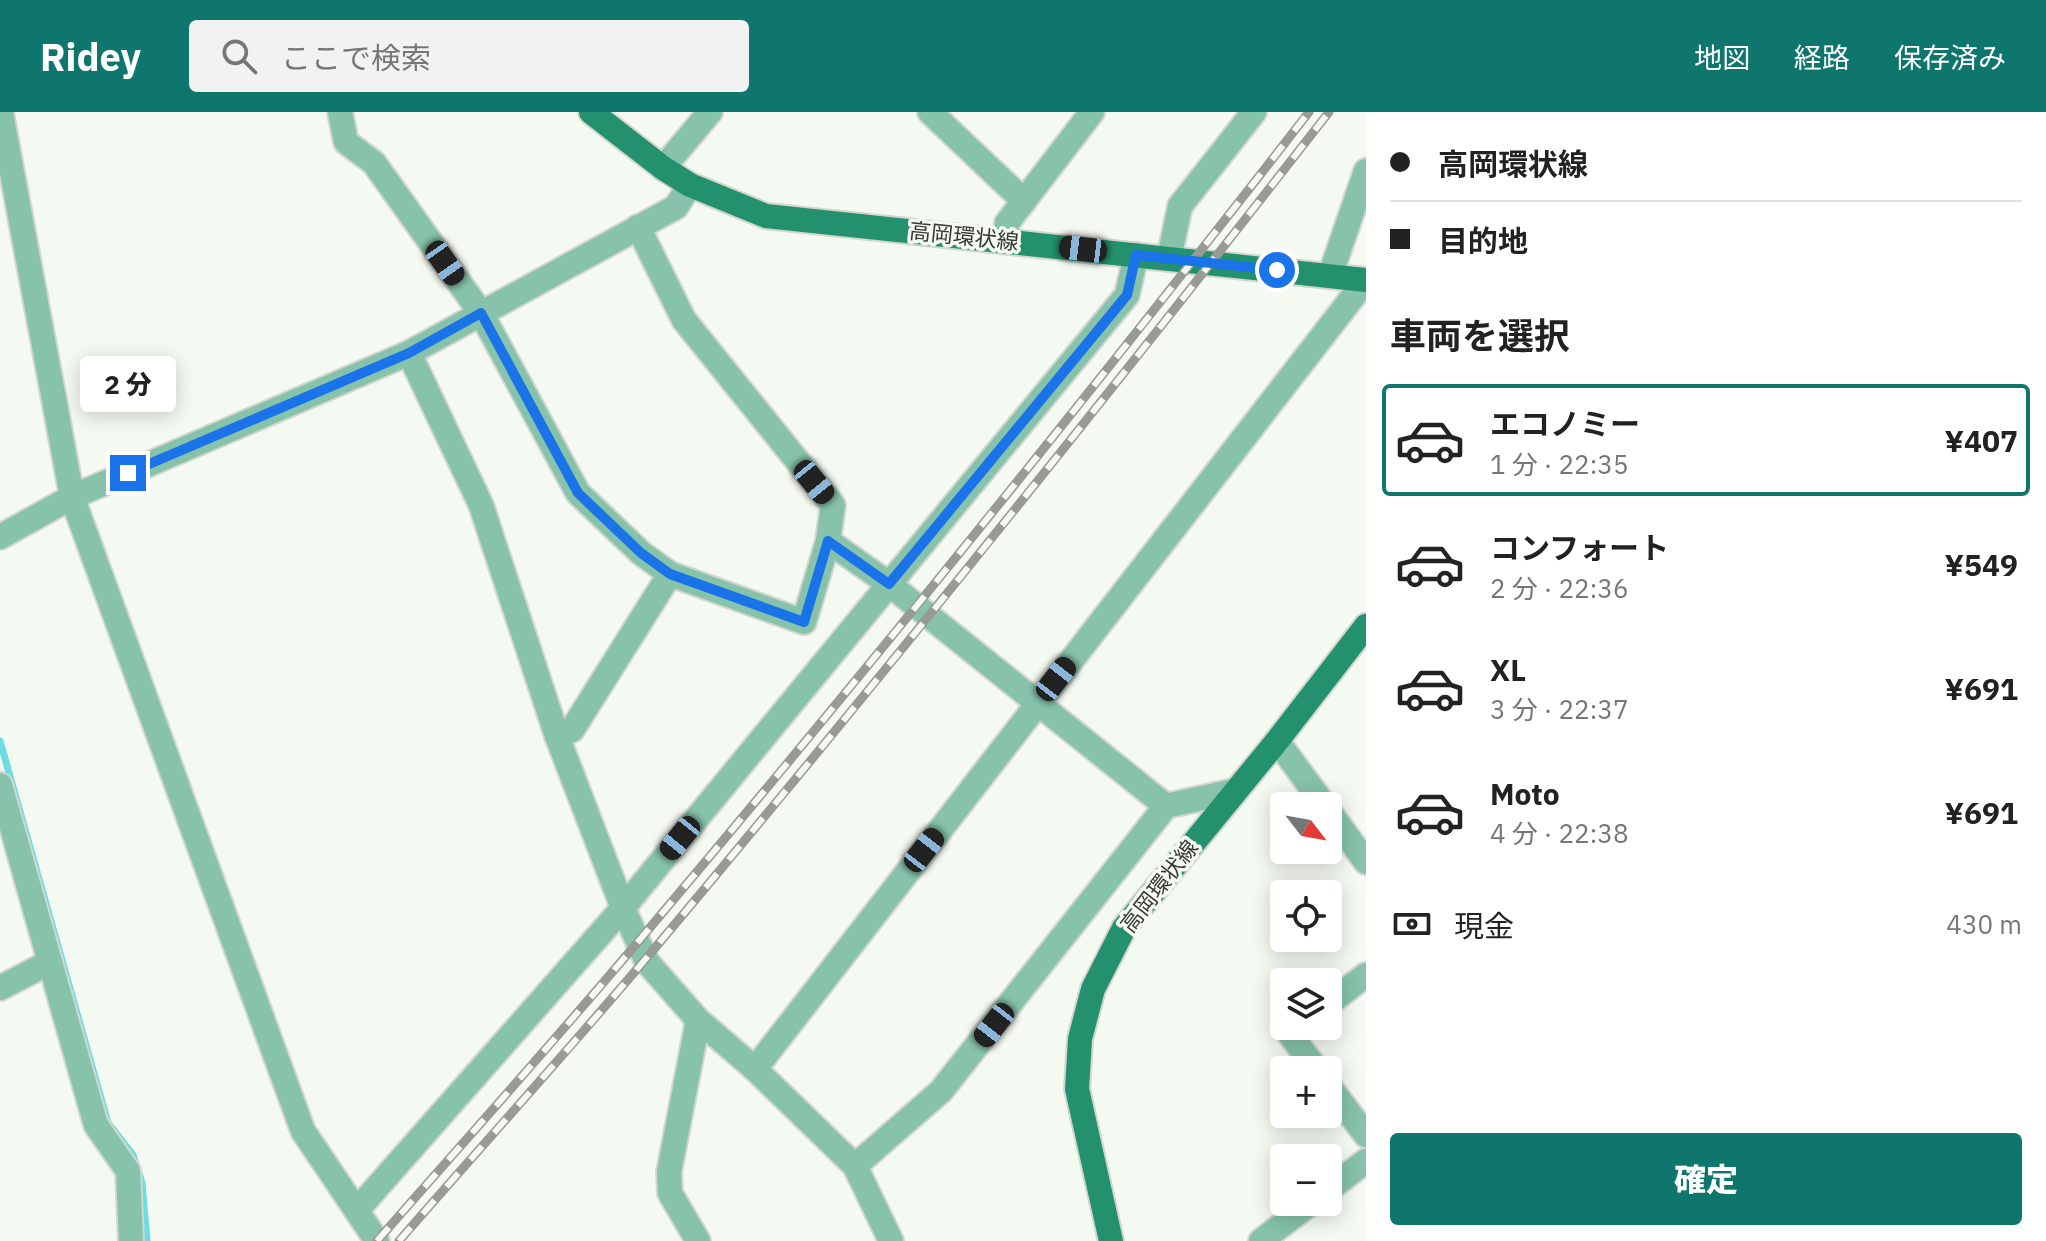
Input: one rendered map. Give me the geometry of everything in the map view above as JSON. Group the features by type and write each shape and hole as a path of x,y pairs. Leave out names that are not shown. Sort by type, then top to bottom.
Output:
{"main road":[{"name":"高岡環状線","path":"591,112 690,185 766,216 1366,280"},
{"name":"高岡環状線","path":"1111,1241 1077,1089 1080,1039 1093,989 1124,928 1277,741 1366,626"}],"street":[{"path":"340,112 346,142 374,163 481,313 578,493 641,553 670,574 804,622 828,541 833,505 684,320 638,227"},
{"path":"663,168 710,112"},
{"path":"930,112 1024,201"},
{"path":"1005,240 1007,223 1092,112"},
{"path":"1169,259 1180,206 1254,112"},
{"path":"2,113 72,497 303,1131 377,1241"},
{"path":"1330,276 1366,171"},
{"path":"0,537 72,497 409,353 676,207 690,185"},
{"path":"357,1210 623,908 1127,295 1136,255"},
{"path":"755,1069 1366,280"},
{"path":"409,353 481,505 557,736 647,962 698,1020 755,1069 855,1166 891,1241"},
{"path":"828,541 889,584 1166,806"},
{"path":"557,736 572,730 670,574"},
{"path":"1277,741 1314,792"},
{"path":"0,785 96,1125 128,1171 131,1241"},
{"path":"855,1166 941,1091 1166,806 1234,791"},
{"path":"1342,830 1366,862"},
{"path":"0,988 50,962"},
{"path":"1342,993 1366,975"},
{"path":"698,1020 669,1172 670,1193 698,1241"},
{"path":"1294,1040 1306,1056"},
{"path":"1342,1103 1366,1135"},
{"path":"1342,1179 1366,1161"},
{"path":"1267,1239 1295,1216"}],"waterway":[{"path":"0,741 108,1123 133,1155 142,1183 147,1241"}],"railway":[{"path":"377,1241 614,970 816,728 1065,422 1309,112"},
{"path":"399,1241 628,980 830,737 1082,426 1329,112"}],"route":[{"path":"128,473 409,353 481,313 578,493 641,553 670,574 804,622 828,541 889,584 1127,295 1136,255 1277,270"}]}
